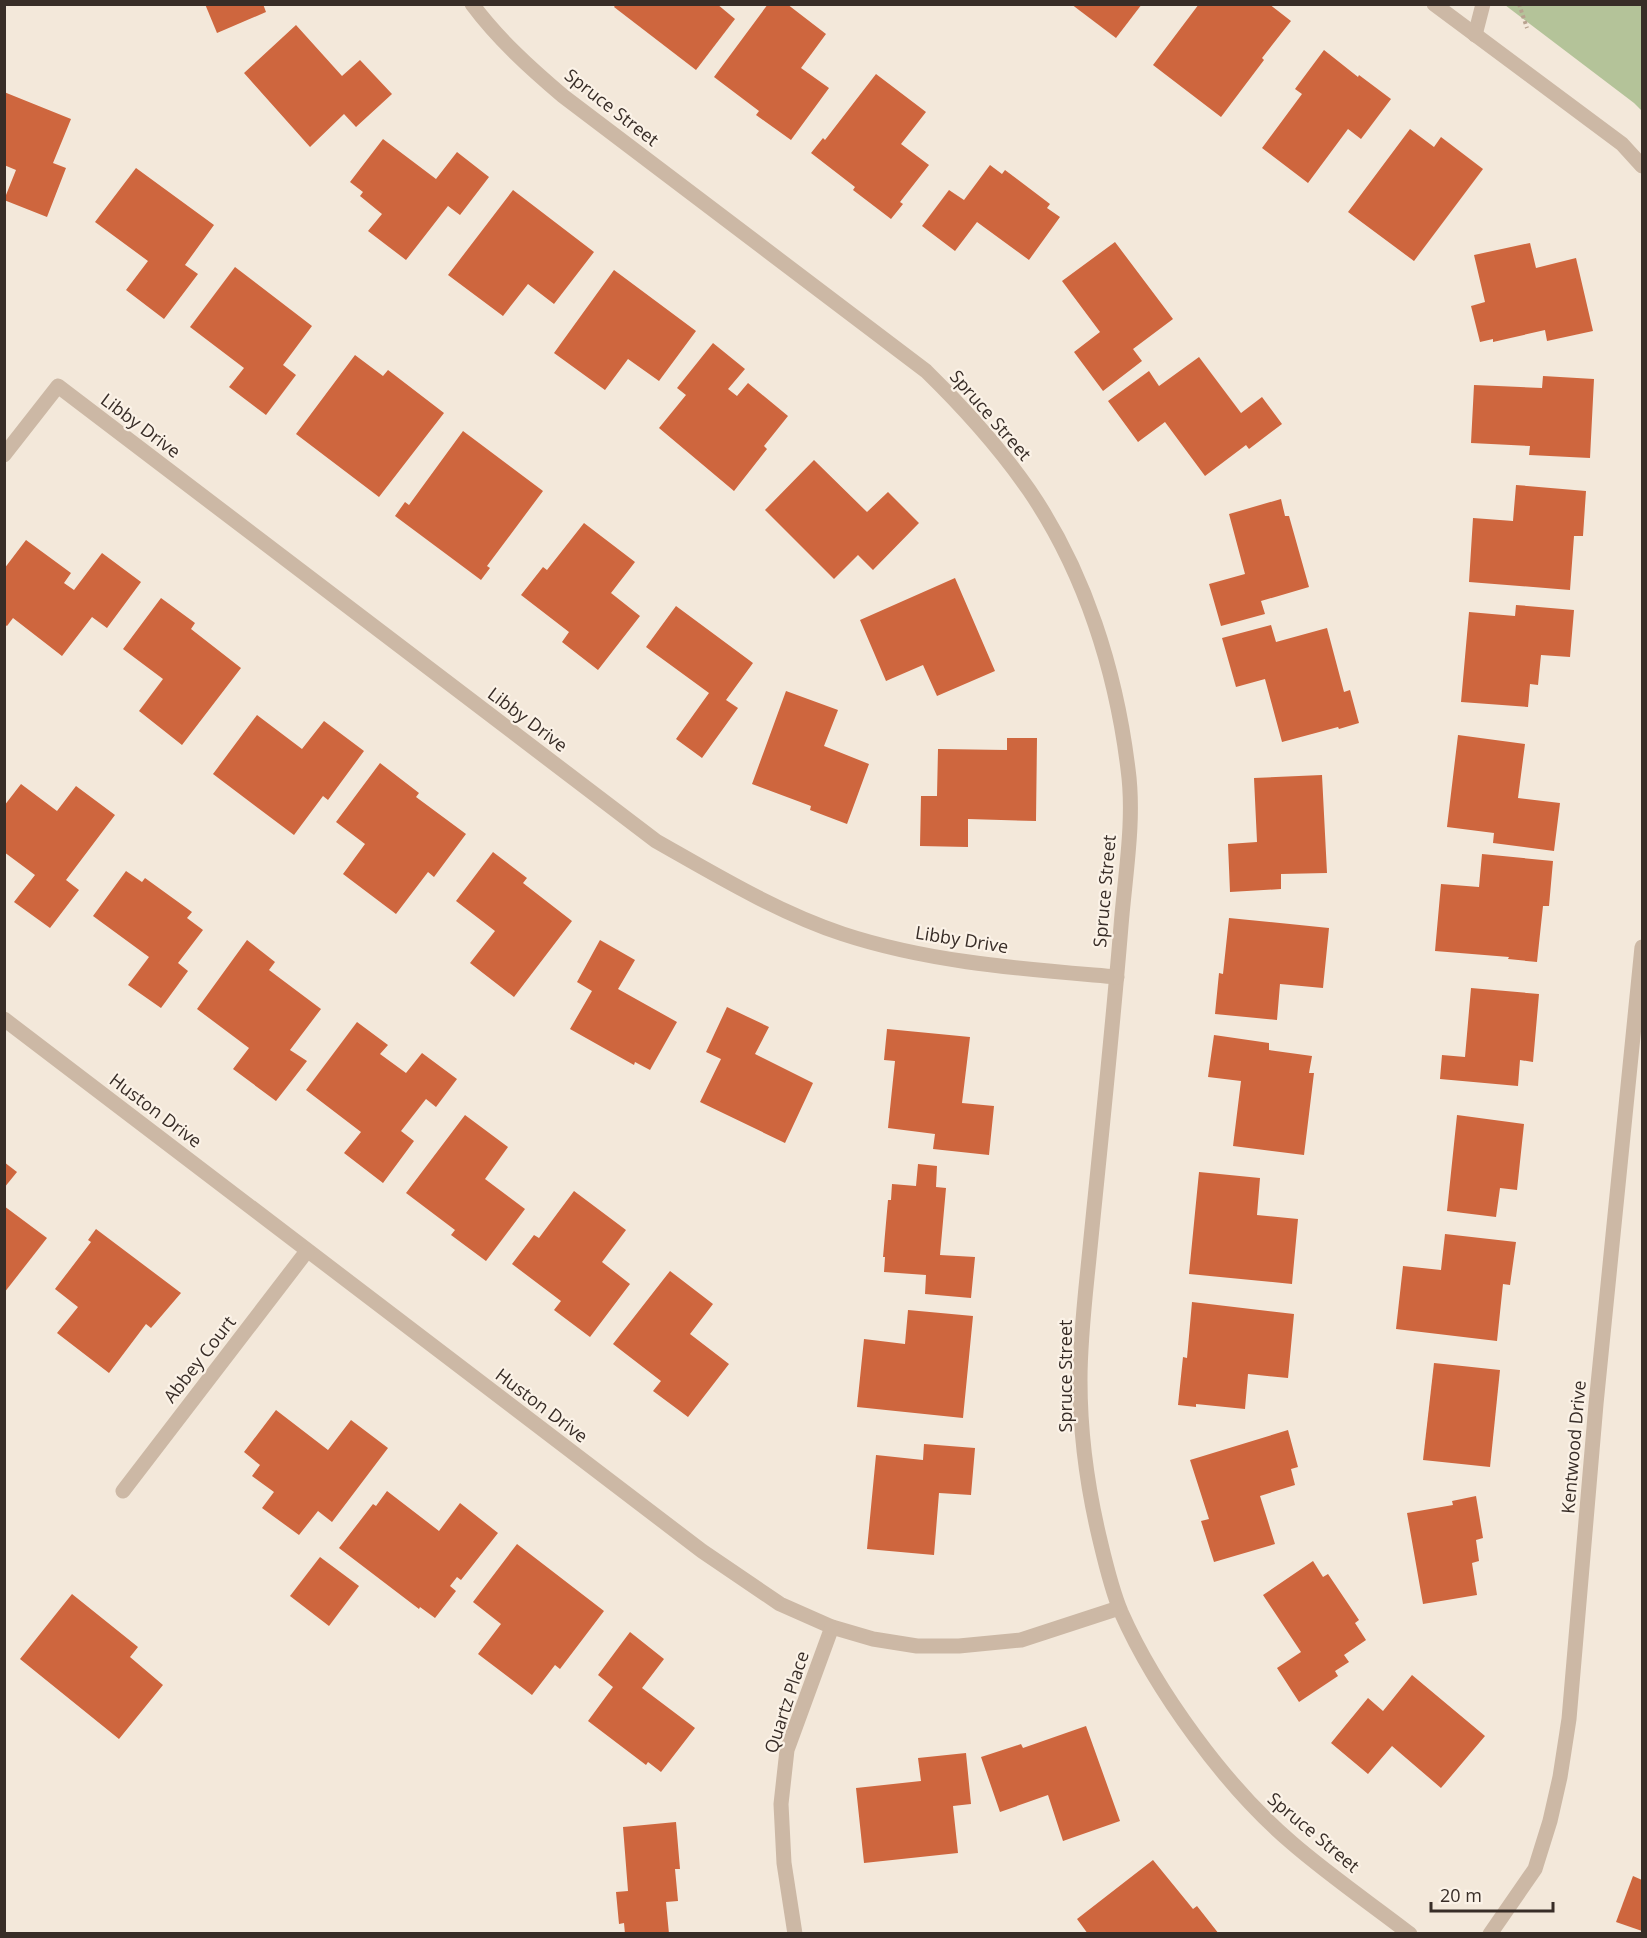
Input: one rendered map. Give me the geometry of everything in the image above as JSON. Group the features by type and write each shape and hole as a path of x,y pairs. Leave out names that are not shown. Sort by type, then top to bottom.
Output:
{"street":[{"name":"Spruce Street","path":"472,4 484,21 521,60 563,96 926,371 966,410 1030,491 1078,580 1101,640 1119,714 1129,772 1130,820 1085,1299 1080,1378 1089,1497 1102,1553 1119,1608 1141,1653 1201,1743 1256,1810 1292,1844 1410,1934"},
{"path":"1434,4 1622,144 1642,166"},
{"path":"1475,35 1483,4"},
{"name":"Libby Drive","path":"4,455 58,386 656,840 742,889 791,913 842,933 890,948 970,963 1117,977"},
{"name":"Kentwood Drive","path":"1490,1934 1535,1869 1550,1821 1560,1777 1567,1731 1596,1404 1642,947"},
{"name":"Huston Drive","path":"4,1019 702,1551 780,1604 832,1627 873,1639 916,1646 969,1645 1021,1640 1119,1608"},
{"name":"Abbey Court","path":"123,1491 307,1251"},
{"name":"Quartz Place","path":"795,1934 784,1863 781,1804 788,1750 832,1627"}],"path":[{"path":"1519,4 1527,28"}],"green space":[{"path":"1505,5 1642,5 1642,111 1634,103"}],"building":[{"path":"205,4 263,4 266,12 217,33"},
{"path":"616,4 717,4 735,19 696,70 614,7"},
{"path":"768,4 787,4 826,34 801,68 829,88 791,140 756,115 759,111 714,77"},
{"path":"1071,4 1142,4 1116,38"},
{"path":"1199,4 1269,4 1291,21 1221,117 1153,65"},
{"path":"296,25 342,76 360,60 392,94 356,127 344,114 310,147 244,73"},
{"path":"1324,50 1391,99 1361,139 1348,129 1308,183 1262,148 1302,94 1295,89"},
{"path":"876,74 926,112 901,144 929,165 900,202 903,204 891,219 853,190 855,187 811,153 823,138 825,140"},
{"path":"4,92 71,119 53,163 66,168 47,217 4,200 16,170 4,165"},
{"path":"1410,129 1434,147 1441,137 1483,169 1414,261 1348,212"},
{"path":"383,139 436,179 457,152 489,177 460,215 448,206 406,260 368,231 382,214 360,196 363,192 350,182"},
{"path":"990,165 1002,174 1005,170 1050,204 1047,208 1060,217 1029,260 977,222 955,251 922,226 949,190 964,200"},
{"path":"136,168 214,225 185,265 198,274 164,319 126,290 148,261 95,222"},
{"path":"513,190 594,252 554,304 528,284 503,316 448,275"},
{"path":"1115,242 1173,319 1133,349 1142,361 1103,391 1074,352 1100,332 1062,281"},
{"path":"1530,243 1536,268 1576,258 1593,331 1547,341 1545,330 1493,342 1493,339 1480,342 1471,306 1485,302 1474,255"},
{"path":"235,267 312,326 283,365 296,375 266,415 229,387 244,368 190,327"},
{"path":"614,270 696,331 659,381 628,359 605,390 554,353"},
{"path":"713,343 745,369 728,389 737,396 748,383 788,416 764,446 767,449 734,491 659,428 686,395 677,388"},
{"path":"355,355 383,376 388,370 444,413 379,497 296,434"},
{"path":"1199,357 1241,413 1262,397 1282,424 1249,449 1246,445 1205,476 1165,422 1138,442 1108,401 1149,371 1159,386"},
{"path":"1543,376 1594,379 1590,458 1529,455 1530,446 1471,443 1474,385 1542,388"},
{"path":"463,431 543,491 487,566 490,568 481,580 395,516 405,502 409,505"},
{"path":"814,460 867,512 888,492 919,523 873,570 858,555 834,579 765,510"},
{"path":"1516,485 1586,491 1583,536 1574,536 1570,590 1469,582 1473,518 1513,521"},
{"path":"1281,499 1285,516 1289,516 1309,587 1261,601 1265,614 1221,626 1209,584 1245,574 1229,514"},
{"path":"584,523 635,562 611,593 640,616 598,670 562,642 569,632 521,595 543,567 547,570"},
{"path":"26,540 71,573 64,583 74,590 102,553 141,582 107,628 92,617 62,656 13,618 7,626 4,624 4,569"},
{"path":"955,578 995,671 937,696 923,665 886,681 860,620"},
{"path":"161,598 195,623 191,629 241,668 182,745 139,711 163,679 123,649"},
{"path":"1516,605 1574,610 1570,657 1541,655 1538,685 1530,684 1528,707 1461,702 1469,612 1515,616"},
{"path":"676,606 753,663 726,700 738,708 702,758 676,739 709,693 646,647"},
{"path":"1271,625 1276,642 1327,628 1344,692 1350,690 1359,723 1282,742 1265,679 1236,687 1222,638"},
{"path":"786,691 838,710 824,746 869,764 847,824 810,810 811,806 752,784"},
{"path":"257,715 302,749 324,721 364,751 328,800 323,796 294,835 213,774"},
{"path":"1458,735 1525,744 1518,798 1560,803 1554,851 1493,843 1494,833 1447,827"},
{"path":"1007,738 1037,738 1036,821 968,819 968,847 920,846 921,796 937,796 938,749 1007,750"},
{"path":"380,763 419,793 416,797 466,834 434,877 428,872 396,914 343,874 365,844 336,822"},
{"path":"1322,775 1327,873 1281,874 1281,889 1230,892 1228,844 1257,842 1254,778"},
{"path":"21,784 57,811 76,786 115,815 66,880 79,890 50,928 14,902 35,875 4,852 4,806"},
{"path":"493,852 527,878 523,883 572,921 514,997 470,963 495,931 456,901"},
{"path":"1482,854 1553,861 1549,906 1543,906 1537,962 1508,959 1509,957 1435,951 1441,884 1479,887"},
{"path":"126,871 142,882 145,878 192,912 187,918 203,930 178,963 188,971 161,1008 128,985 149,957 93,916"},
{"path":"1229,918 1329,928 1323,988 1280,984 1277,1020 1215,1014 1219,973 1223,974"},
{"path":"247,940 275,962 269,970 321,1009 290,1050 307,1061 276,1101 233,1069 249,1048 197,1009"},
{"path":"600,940 635,960 618,989 677,1022 650,1070 635,1062 634,1065 570,1029 592,991 577,982"},
{"path":"1471,988 1539,994 1533,1062 1520,1060 1518,1086 1440,1079 1442,1055 1465,1057"},
{"path":"727,1007 769,1027 755,1054 813,1083 785,1143 700,1102 721,1059 706,1052"},
{"path":"357,1022 388,1045 380,1054 406,1073 422,1053 457,1079 436,1107 426,1099 401,1131 414,1141 383,1183 344,1153 361,1132 306,1090"},
{"path":"887,1029 970,1037 962,1103 994,1106 989,1155 933,1149 935,1134 888,1128 895,1061 884,1060"},
{"path":"1214,1035 1269,1043 1269,1050 1312,1056 1309,1073 1314,1073 1304,1155 1233,1146 1241,1081 1208,1077"},
{"path":"465,1115 508,1147 485,1179 525,1209 486,1261 451,1235 455,1230 406,1193"},
{"path":"1457,1115 1524,1124 1517,1190 1500,1188 1496,1217 1447,1211"},
{"path":"4,1162 17,1172 4,1188"},
{"path":"918,1164 937,1166 936,1187 946,1188 940,1255 975,1257 971,1298 925,1294 926,1275 884,1272 885,1257 883,1257 888,1200 891,1200 892,1184 916,1186"},
{"path":"1199,1172 1260,1178 1257,1215 1298,1219 1292,1284 1189,1274"},
{"path":"574,1191 626,1230 602,1262 630,1284 590,1337 554,1310 561,1301 512,1264 534,1235 539,1238"},
{"path":"4,1206 47,1238 4,1293"},
{"path":"96,1229 181,1293 151,1328 146,1324 109,1373 57,1333 78,1307 55,1289 91,1242 88,1240"},
{"path":"1445,1234 1516,1242 1510,1285 1503,1284 1497,1341 1396,1329 1403,1266 1441,1270"},
{"path":"670,1271 713,1304 690,1334 729,1364 688,1417 653,1391 661,1381 613,1344"},
{"path":"1192,1302 1294,1314 1288,1378 1248,1374 1245,1409 1196,1404 1196,1407 1178,1405 1183,1357 1187,1358"},
{"path":"908,1310 973,1316 963,1418 857,1407 864,1339 905,1344"},
{"path":"1434,1363 1500,1370 1490,1467 1423,1460"},
{"path":"276,1410 328,1450 351,1420 388,1448 332,1522 318,1511 299,1535 262,1508 274,1492 252,1476 260,1465 244,1452"},
{"path":"1288,1430 1298,1467 1291,1469 1295,1485 1260,1496 1275,1544 1214,1562 1201,1521 1209,1519 1190,1460"},
{"path":"924,1444 975,1448 971,1495 939,1493 934,1555 867,1549 876,1455 923,1460"},
{"path":"387,1491 439,1531 460,1503 498,1533 461,1580 457,1577 450,1586 456,1591 435,1618 420,1607 419,1609 339,1548 373,1504 376,1506"},
{"path":"1476,1496 1483,1538 1476,1540 1479,1561 1472,1563 1477,1595 1423,1604 1407,1513 1453,1505 1452,1501"},
{"path":"517,1544 604,1611 560,1669 555,1665 532,1695 478,1654 501,1624 473,1602"},
{"path":"320,1557 359,1586 329,1626 290,1596"},
{"path":"1313,1561 1323,1577 1328,1574 1359,1620 1355,1623 1366,1640 1344,1655 1349,1662 1335,1671 1338,1676 1299,1702 1277,1668 1301,1652 1263,1595"},
{"path":"72,1594 138,1647 130,1657 163,1685 119,1739 20,1659"},
{"path":"630,1632 664,1659 642,1688 695,1728 661,1772 648,1762 646,1765 588,1721 613,1687 598,1675"},
{"path":"1412,1675 1485,1736 1441,1788 1392,1746 1368,1774 1331,1743 1368,1698 1383,1711"},
{"path":"1086,1726 1120,1821 1063,1841 1048,1795 1000,1812 981,1757 1021,1744 1023,1748"},
{"path":"966,1753 971,1804 953,1806 958,1853 864,1863 856,1788 921,1781 918,1758"},
{"path":"676,1822 680,1869 675,1869 678,1901 666,1902 669,1934 625,1934 624,1923 619,1924 616,1892 628,1891 623,1827"},
{"path":"1153,1860 1193,1909 1197,1906 1219,1934 1088,1934 1077,1919"},
{"path":"1633,1876 1642,1880 1642,1931 1616,1922"}]}
